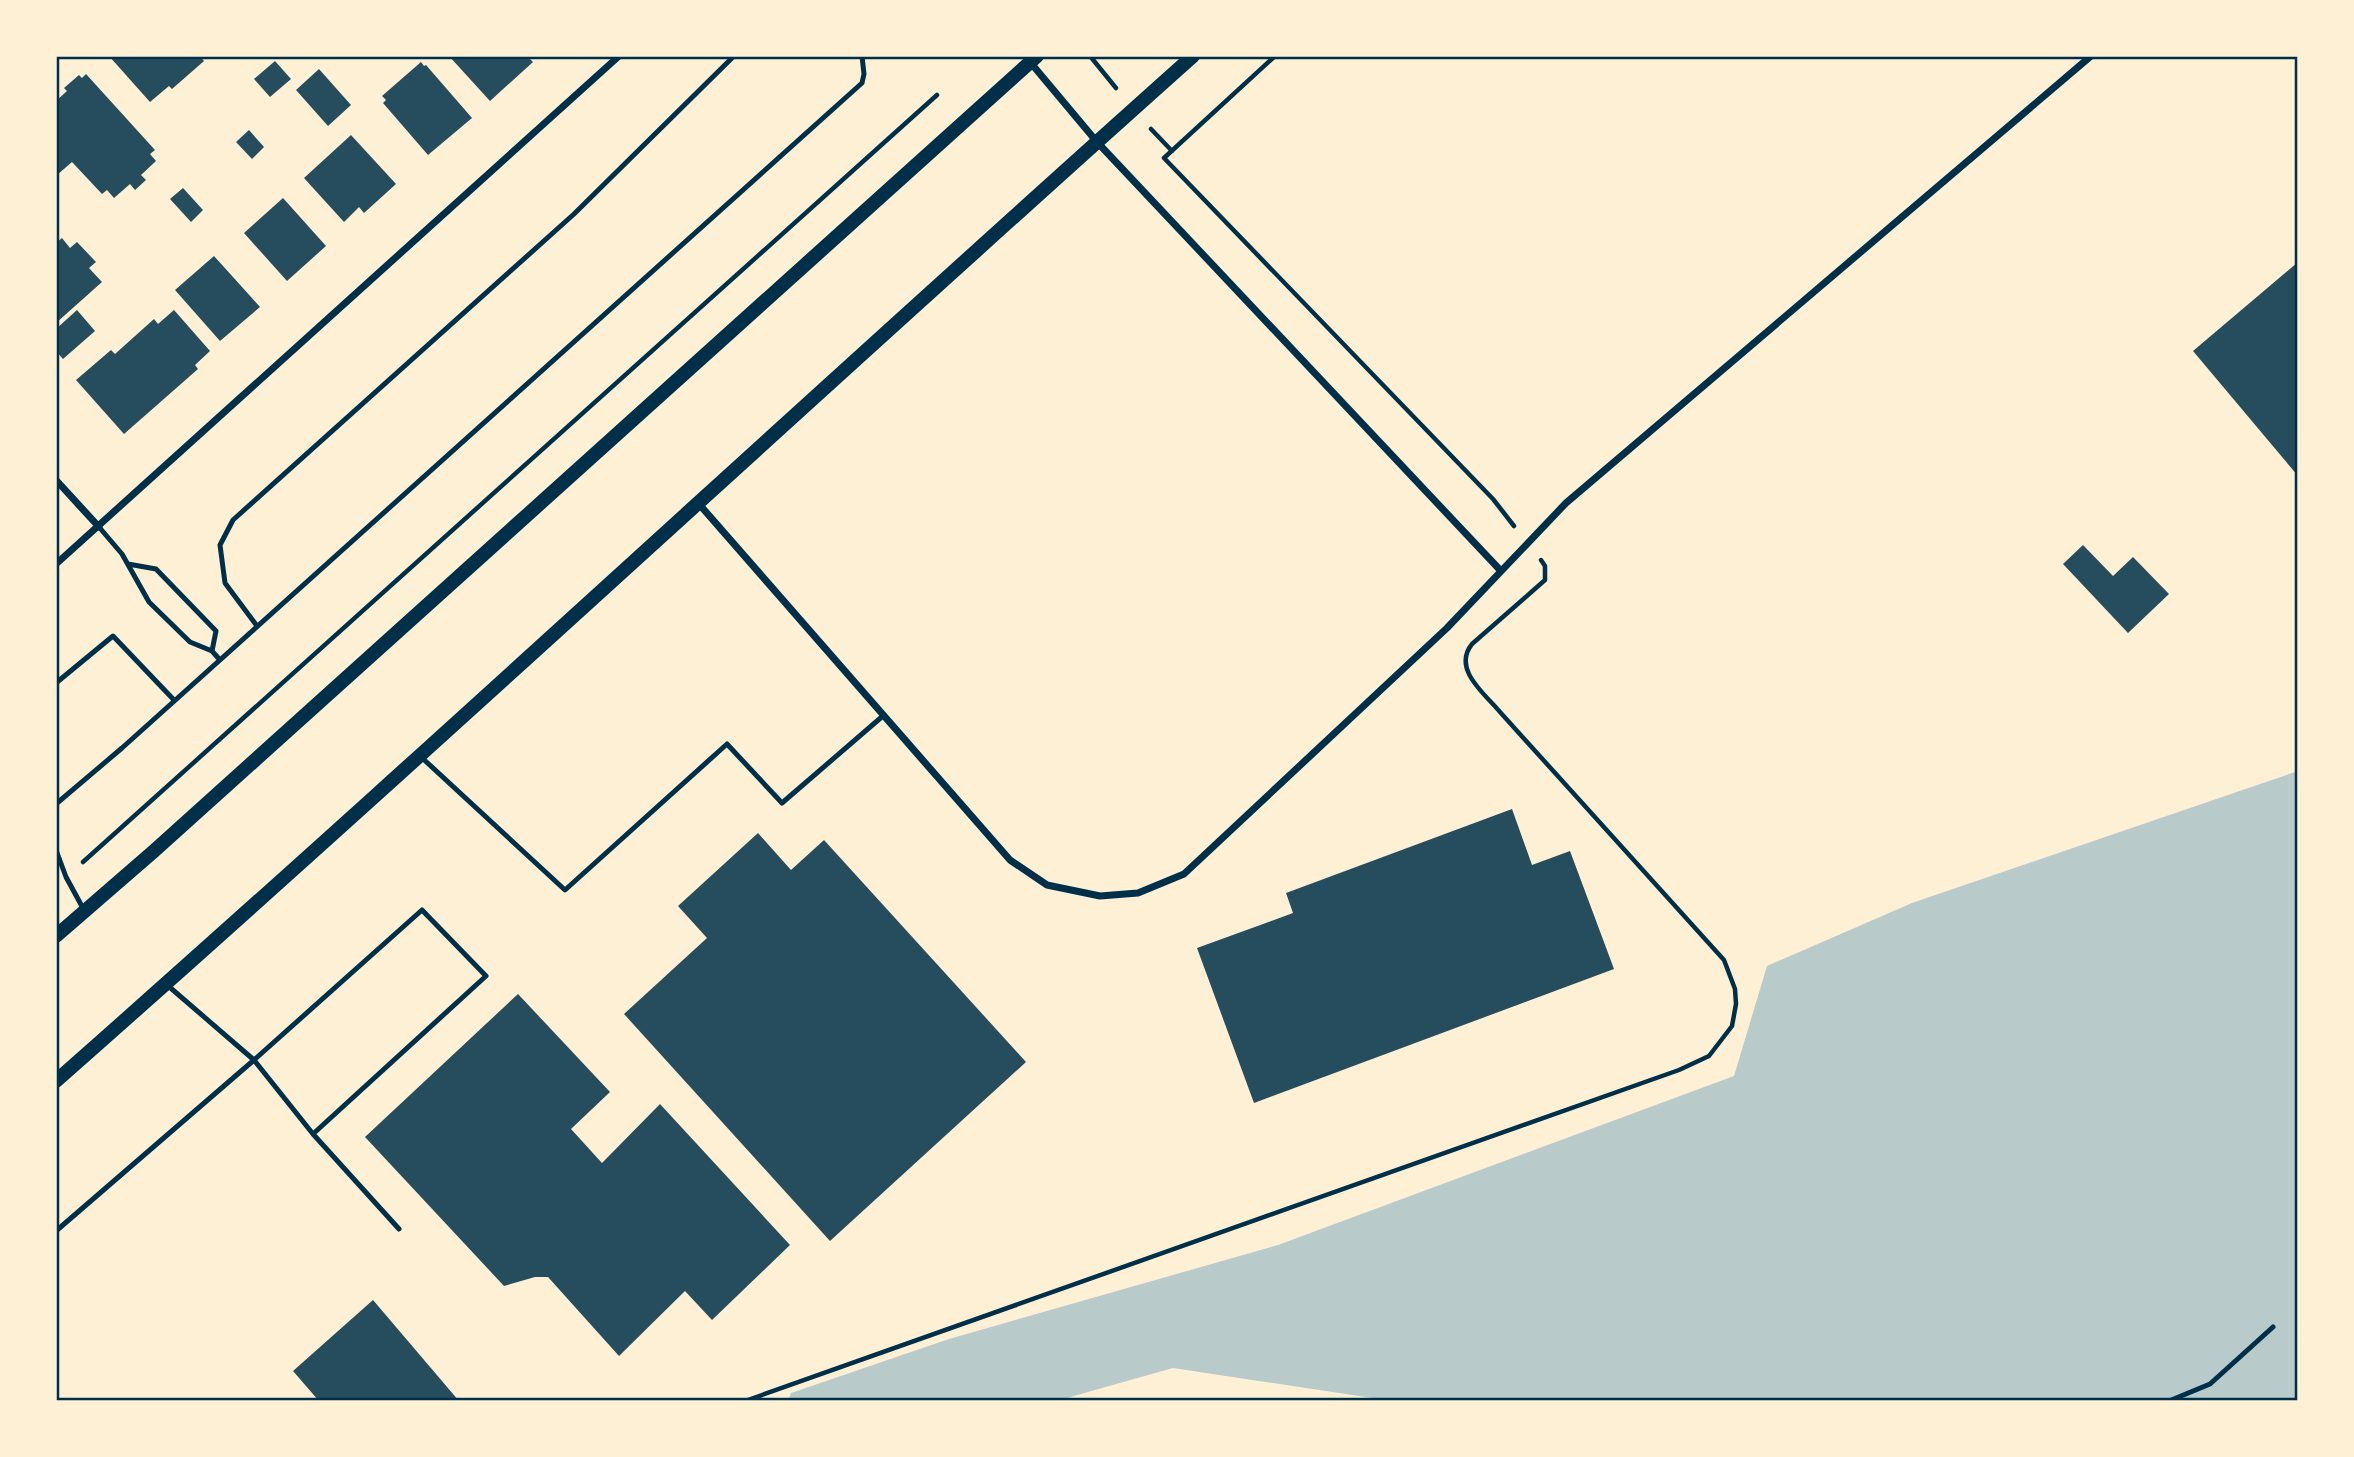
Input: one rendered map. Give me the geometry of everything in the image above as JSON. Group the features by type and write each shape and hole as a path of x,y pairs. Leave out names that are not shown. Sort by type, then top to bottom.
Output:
{"main road":[{"path":"56,1081 420,756 1193,56"},
{"path":"56,936 1031,58"}],"street":[{"path":"56,564 619,56"},
{"path":"699,504 1010,860 1047,885 1100,896 1138,892 1184,874 1447,628 1566,503 2091,56"},
{"path":"1031,58 1097,142 1500,570"},
{"path":"56,480 99,527"}],"lane":[{"path":"257,626 225,583 220,545 233,520 574,214 734,56"},
{"path":"56,804 862,83 862,56"},
{"path":"99,527 128,564 149,602 190,642 212,651 220,660"},
{"path":"128,564 156,569 192,604 216,631 212,651"},
{"path":"56,683 113,636 174,700"},
{"path":"420,756 565,891 727,744 782,803 884,715"},
{"path":"56,850 66,877 85,911"},
{"path":"56,1231 422,910 486,976 313,1134"},
{"path":"166,984 254,1060 313,1134 399,1229"},
{"path":"2168,1401 2210,1384 2273,1327"}],"path":[{"path":"1275,56 1164,158 1493,499"},
{"path":"66,877 937,95"},
{"path":"1154,134 1171,151"},
{"path":"745,1401 1679,1070 1709,1056 1732,1026 1735,1015 1735,989 1724,960 1500,712 1466,670 1465,657 1469,648 1545,580 1545,566"}],"shaded area":[{"path":"2298,771 2298,1401 1392,1401 1173,1368 1056,1401 788,1401 791,1393 949,1339 1278,1245 1734,1076 1767,966 1912,903"}],"building":[{"path":"109,56 200,56 204,61 172,89 169,86 150,102"},
{"path":"449,56 527,56 533,62 490,101"},
{"path":"275,61 291,79 270,97 254,79"},
{"path":"421,62 472,118 428,155 383,103 386,100 382,96"},
{"path":"319,69 351,105 328,126 296,90"},
{"path":"86,74 155,150 150,154 156,161 141,175 146,180 135,190 130,184 114,198 107,190 102,194 72,162 56,174 56,101 67,91 64,88 79,75 82,78"},
{"path":"249,130 264,147 252,159 236,142"},
{"path":"351,135 396,184 364,213 359,207 344,222 304,178"},
{"path":"183,188 203,210 191,222 170,199"},
{"path":"283,198 326,246 287,281 244,233"},
{"path":"62,238 70,248 77,242 96,262 89,268 102,282 56,323 56,243"},
{"path":"214,256 260,307 220,341 175,290"},
{"path":"2298,262 2298,476 2193,351"},
{"path":"77,310 95,331 63,359 56,351 56,329"},
{"path":"174,310 210,351 195,365 198,369 124,434 76,380 111,350 115,354 154,319 158,324"},
{"path":"2083,545 2113,576 2133,557 2169,594 2128,633 2063,564"},
{"path":"1512,809 1532,865 1570,851 1614,969 1254,1103 1197,948 1293,913 1286,893"},
{"path":"758,833 791,870 824,840 1026,1062 830,1241 624,1014 707,938 678,906"},
{"path":"518,994 610,1092 571,1129 602,1163 660,1104 790,1245 712,1320 685,1291 619,1356 548,1277 535,1277 504,1286 365,1137"},
{"path":"373,1300 459,1401 319,1401 293,1371"}]}
